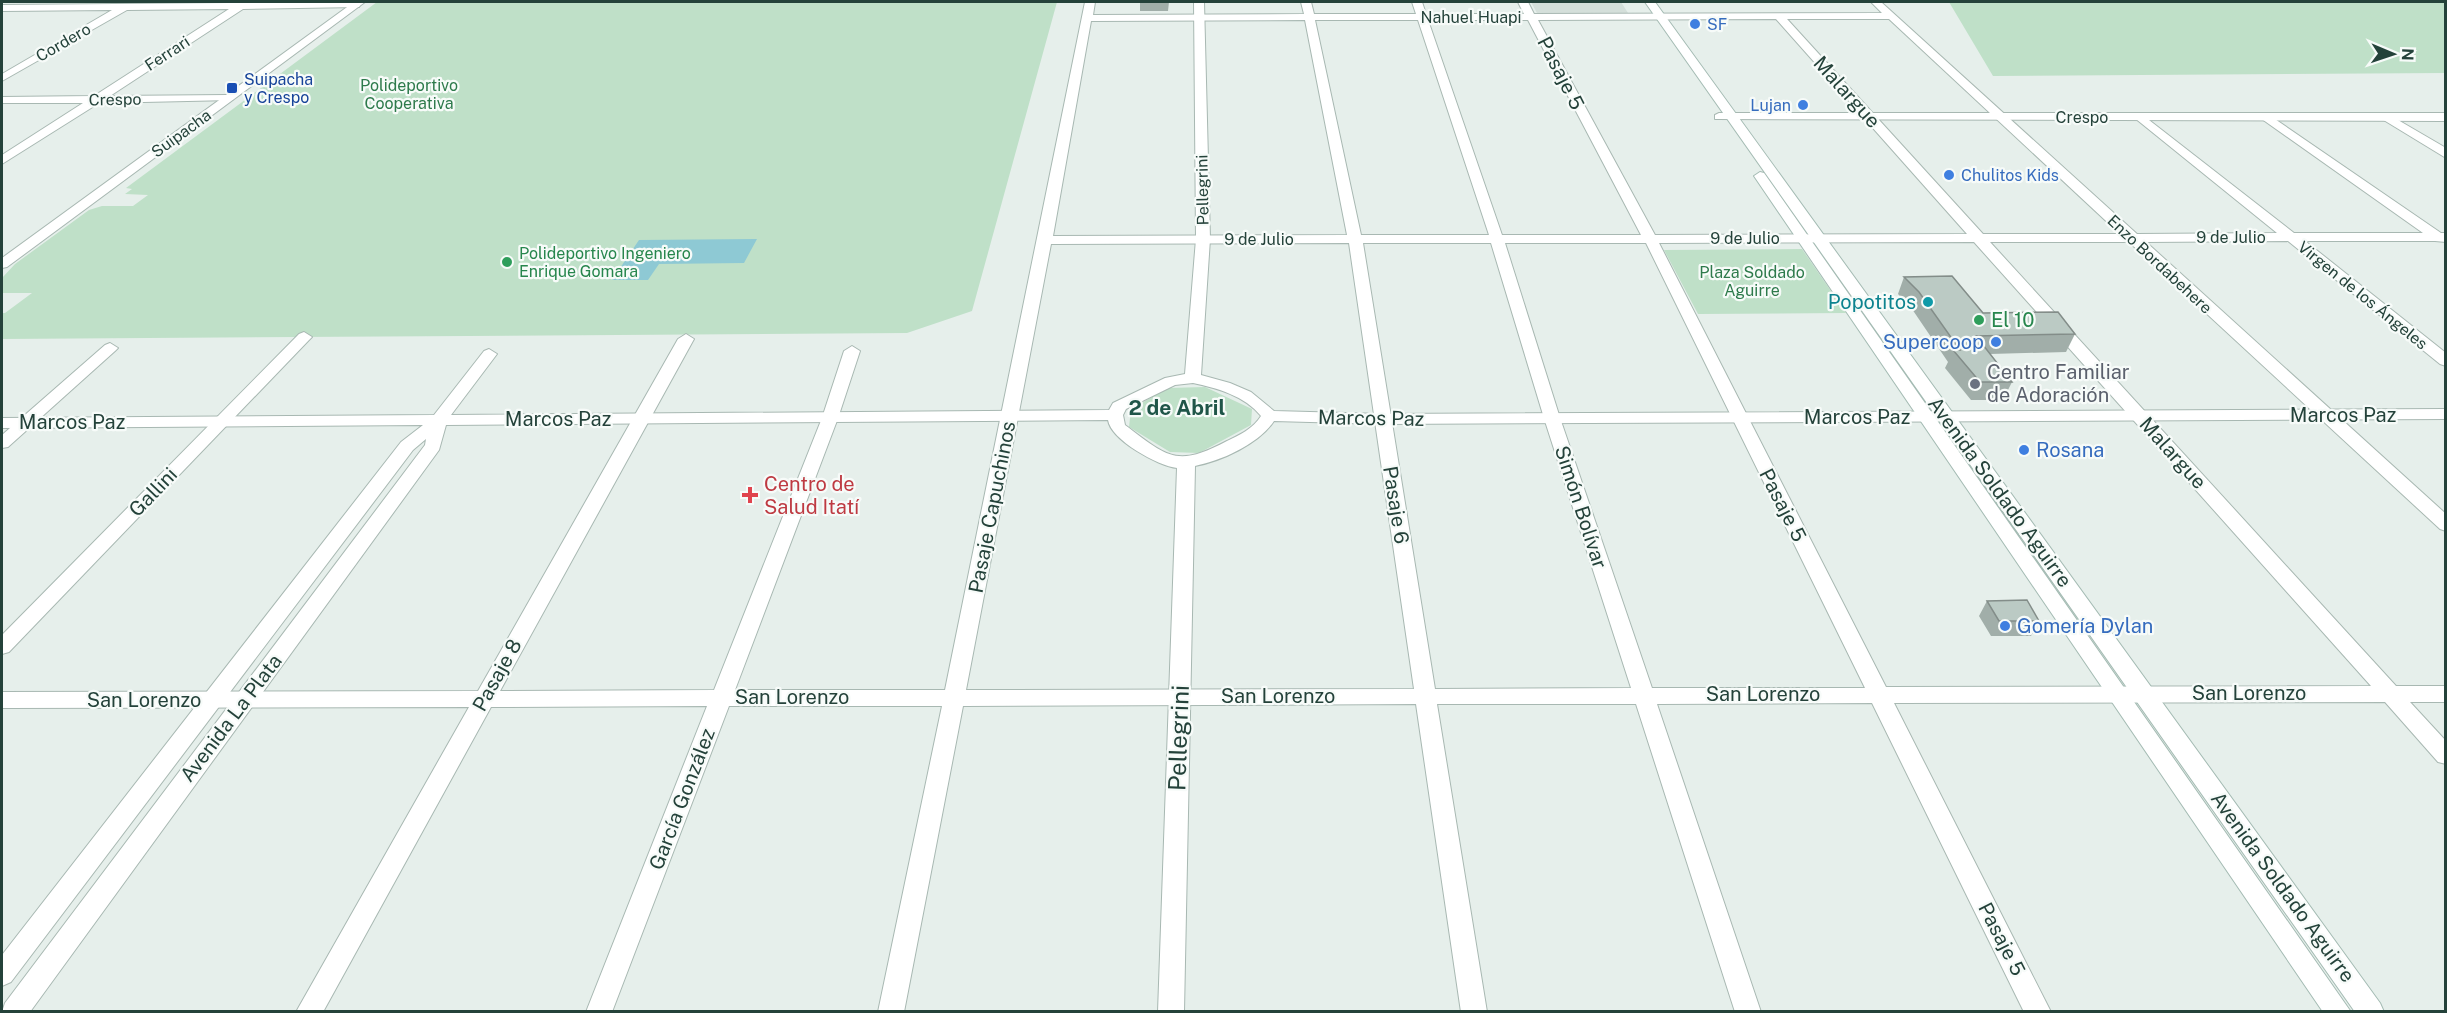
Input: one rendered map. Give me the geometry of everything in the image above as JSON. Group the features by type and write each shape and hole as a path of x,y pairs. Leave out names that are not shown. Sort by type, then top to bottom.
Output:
{"street":[{"name":"Pasaje Capuchinos","path":"891,1011 1045,240 1090,2"},
{"name":"Pellegrini","path":"1193,378 1203,239 1199,2"},
{"name":"Simón Bolívar","path":"1417,2 1497,239 1552,418 1748,1011"},
{"name":"Enzo Bordabehere","path":"1875,2 2445,525"},
{"path":"2,8 358,3"},
{"name":"Suipacha","path":"2,264 358,3"},
{"name":"Ferrari","path":"2,160 241,6"},
{"name":"Cordero","path":"2,78 125,7"},
{"name":"Nahuel Huapi","path":"1087,18 1198,17 1307,9 1422,17 1527,9 1650,9 1779,17 1891,16"},
{"name":"Pasaje 6","path":"1307,9 1355,239 1473,1011"},
{"name":"Pasaje 5","path":"1527,9 1650,238 2038,1011"},
{"name":"Avenida Soldado Aguirre","path":"1650,9 1811,238 1947,417 2371,1011"},
{"name":"Malargue","path":"1779,17 2445,756"},
{"name":"Crespo","path":"2,100 228,98"},
{"name":"Crespo","path":"1726,117 2445,117"},
{"name":"Virgen de los Ángeles","path":"2140,117 2445,361"},
{"path":"2265,117 2443,239"},
{"path":"2386,117 2445,154"},
{"name":"9 de Julio","path":"1045,240 2290,237 2443,239"},
{"name":"Avenida Soldado Aguirre","path":"1811,238 1927,417 2338,1011"},
{"name":"Gallini","path":"2,647 304,337"},
{"name":"Pasaje 8","path":"309,1011 686,339"},
{"path":"2,442 110,348"},
{"name":"García González","path":"600,1011 830,418 852,351"},
{"name":"Avenida La Plata","path":"2,974 407,446 439,420 489,354"},
{"path":"1193,378 1214,382 1263,405 1269,416 1264,427 1213,456 1186,465 1155,455 1117,427 1115,416 1119,406 1171,381 1193,378"},
{"name":"Marcos Paz","path":"1269,416 1382,419 2445,414"},
{"name":"Marcos Paz","path":"2,423 1115,416"},
{"name":"Avenida La Plata","path":"14,1011 433,446 439,420"},
{"name":"Pellegrini","path":"1171,1011 1186,465"},
{"name":"San Lorenzo","path":"2,700 2118,693 2445,694"}],"shaded area":[{"path":"1531,2 1621,2 1628,13 1537,13"}],"green space":[{"name":"Polideportivo Cooperativa","path":"377,2 1057,2 972,311 907,333 2,339 2,313 32,293 2,293 2,278 15,264 89,210 102,206 133,206 148,195 125,194 132,189 126,188"},
{"path":"1949,2 2445,2 2445,73 1993,76"},
{"name":"Plaza Soldado Aguirre","path":"1802,249 1846,313 1698,314 1664,250"},
{"path":"1205,387 1252,409 1251,425 1199,453 1170,452 1129,427 1131,409 1168,388"}],"water":[{"path":"757,239 744,263 659,264 648,280 612,280 639,240"}],"building":[{"path":"1952,276 1983,313 2058,312 2075,334 1976,336 2012,382 1980,382 1953,350 1960,350 1919,292 1904,277"},
{"path":"2027,600 2039,621 1999,621 1987,601"}],"place":[{"name":"SF","path":"1695,24"},
{"name":"Suipacha y Crespo","path":"232,88"},
{"name":"Lujan","path":"1803,105"},
{"name":"Chulitos Kids","path":"1949,175"},
{"name":"Polideportivo Ingeniero Enrique Gomara","path":"507,262"},
{"name":"Popotitos","path":"1928,302"},
{"name":"El 10","path":"1979,320"},
{"name":"Supercoop","path":"1996,342"},
{"name":"Centro Familiar de Adoración","path":"1975,384"},
{"name":"Rosana","path":"2024,450"},
{"name":"Centro de Salud Itatí","path":"750,495"},
{"name":"Gomería Dylan","path":"2005,626"}],"district":[{"name":"2 de Abril","path":"1177,408"}]}
